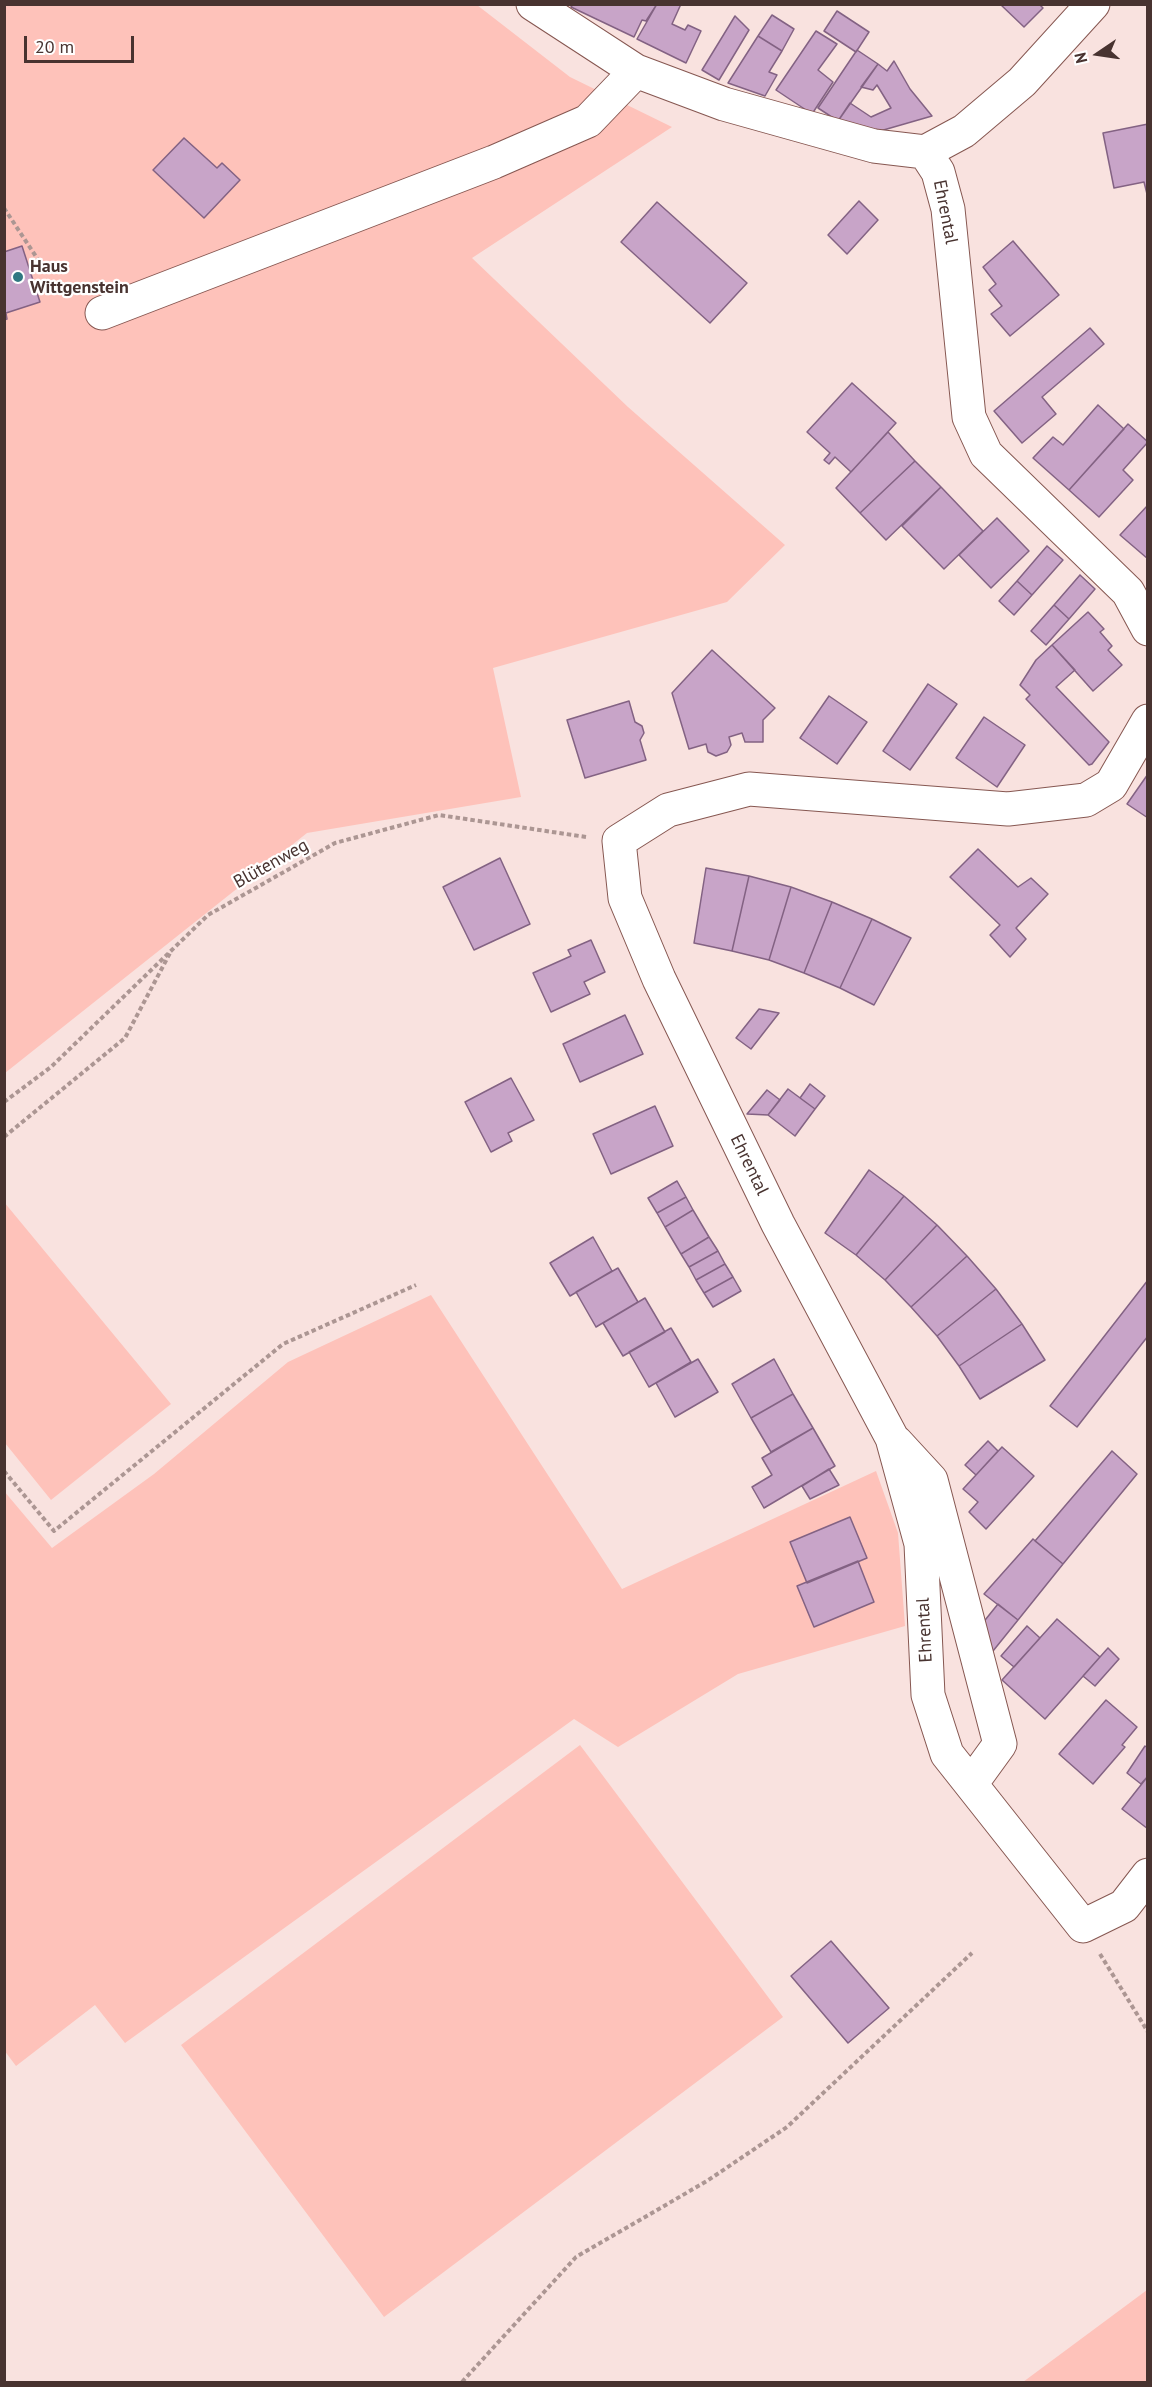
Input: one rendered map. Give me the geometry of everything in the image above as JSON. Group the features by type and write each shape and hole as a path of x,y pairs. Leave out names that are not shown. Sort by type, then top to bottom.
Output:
{"street":[{"path":"533,4 636,70 724,104 874,146 925,152 964,130 1022,82 1094,4"},
{"path":"102,313 494,162 588,121 636,70"},
{"name":"Ehrental","path":"925,152 938,172 948,209 969,417 986,454 1128,592 1148,630"},
{"path":"619,842 668,810 749,789 1008,809 1086,800 1112,785 1148,722"},
{"name":"Ehrental","path":"619,842 625,898 659,979 778,1224 892,1438 921,1544 928,1695 947,1754 1083,1926"},
{"path":"892,1438 931,1480 1000,1744 971,1784"},
{"path":"1083,1926 1124,1906 1148,1875"}],"path":[{"path":"4,208 41,264"},
{"name":"Blütenweg","path":"4,1102 51,1066 208,915 335,843 439,815 619,842"},
{"path":"4,1137 125,1038 172,950"},
{"path":"4,1471 54,1531 283,1344 416,1285"},
{"path":"1083,1926 1148,2032"},
{"path":"462,2382 576,2257 707,2181 787,2127 972,1953"}],"shaded area":[{"path":"5,5 477,5 570,77 672,127 472,258 628,407 785,545 727,602 493,668 521,797 307,833 5,1073"},
{"path":"4,1202 171,1404 51,1500 5,1443"},
{"path":"431,1295 622,1589 876,1471 898,1533 905,1626 738,1674 618,1747 574,1719 125,2043 95,2005 16,2066 4,2050 4,1491 52,1548 154,1474 288,1362"},
{"path":"580,1745 783,2017 384,2317 181,2045"},
{"path":"1147,2290 1147,2382 1023,2382"}],"building":[{"path":"573,4 657,4 646,21 642,20 634,37 571,7"},
{"path":"657,4 681,4 672,24 685,30 688,25 701,31 686,63 637,39"},
{"path":"1000,4 1039,4 1043,8 1024,27"},
{"path":"837,11 869,32 856,52 824,31"},
{"path":"772,15 794,29 782,51 758,36"},
{"path":"735,16 749,30 719,80 702,70"},
{"path":"816,31 837,44 818,70 833,82 812,114 776,90"},
{"path":"758,36 782,51 769,72 777,75 765,96 728,83"},
{"path":"857,50 878,64 838,121 818,108"},
{"path":"894,61 910,89 932,116 880,131 838,121 850,103 871,117 891,108 877,85 873,90 861,87 878,64 887,71"},
{"path":"1148,124 1148,198 1144,182 1114,188 1103,133"},
{"path":"184,138 217,168 222,163 240,180 204,218 153,170"},
{"path":"859,201 878,220 847,254 828,235"},
{"path":"657,202 747,283 710,323 621,242"},
{"path":"1013,241 1059,295 1010,336 991,314 1002,306 989,290 996,284 983,267"},
{"name":"Haus Wittgenstein","path":"22,246 40,302 6,313 7,319 4,320 4,252"},
{"path":"1090,328 1104,344 1042,397 1056,414 1022,443 994,411"},
{"path":"852,383 896,423 851,472 835,457 829,464 824,460 830,453 807,432"},
{"path":"1098,405 1124,429 1069,490 1033,458 1053,437 1063,445"},
{"path":"1128,424 1148,442 1123,470 1133,480 1099,517 1069,490"},
{"path":"888,432 915,461 860,513 836,488"},
{"path":"915,461 941,487 886,540 860,513"},
{"path":"941,487 983,531 944,569 902,526"},
{"path":"1148,505 1148,559 1120,535"},
{"path":"997,518 1029,551 991,588 959,555"},
{"path":"1047,546 1063,560 1032,595 1017,581"},
{"path":"1080,575 1095,589 1069,619 1054,605"},
{"path":"1017,581 1032,595 1014,615 999,601"},
{"path":"1054,605 1069,619 1046,645 1031,631"},
{"path":"1088,612 1104,629 1100,632 1112,646 1108,650 1122,665 1093,691 1052,645"},
{"path":"1052,645 1075,670 1056,687 1109,742 1089,765 1026,699 1030,695 1020,685 1036,660"},
{"path":"712,650 775,708 763,720 763,742 745,742 742,733 729,737 731,745 727,752 716,756 708,752 706,744 689,749 672,693"},
{"path":"928,684 957,704 910,770 883,751"},
{"path":"829,696 867,722 837,764 800,738"},
{"path":"629,701 635,722 642,726 644,733 640,740 646,760 585,778 567,720"},
{"path":"984,717 1025,745 997,787 956,758"},
{"path":"1148,774 1148,818 1127,804"},
{"path":"978,849 1018,887 1031,878 1048,894 1016,928 1026,939 1010,957 990,935 1000,925 950,877"},
{"path":"500,858 530,924 474,950 443,887"},
{"path":"706,868 749,876 732,951 694,943"},
{"path":"749,876 791,887 769,960 732,951"},
{"path":"791,887 832,902 804,973 769,960"},
{"path":"832,902 872,919 840,988 804,973"},
{"path":"872,919 911,938 874,1005 840,988"},
{"path":"591,940 605,972 584,982 590,994 551,1012 533,973 571,956 568,950"},
{"path":"759,1009 779,1013 751,1049 736,1038"},
{"path":"625,1015 643,1054 580,1082 563,1044"},
{"path":"511,1078 534,1120 508,1133 512,1141 491,1152 465,1102"},
{"path":"810,1084 825,1096 815,1109 800,1098"},
{"path":"788,1089 815,1109 795,1136 768,1115"},
{"path":"767,1090 780,1100 768,1115 747,1114"},
{"path":"655,1106 673,1146 611,1174 593,1134"},
{"path":"869,1170 904,1196 856,1255 825,1233"},
{"path":"677,1181 686,1197 657,1213 648,1198"},
{"path":"904,1196 937,1225 885,1280 856,1255"},
{"path":"686,1197 693,1210 665,1227 657,1213"},
{"path":"693,1210 709,1237 681,1254 665,1227"},
{"path":"937,1225 967,1256 911,1307 885,1280"},
{"path":"593,1237 612,1271 570,1296 550,1263"},
{"path":"709,1237 718,1251 689,1267 681,1254"},
{"path":"718,1251 725,1264 696,1280 689,1267"},
{"path":"967,1256 996,1289 937,1336 911,1307"},
{"path":"725,1264 733,1277 704,1293 696,1280"},
{"path":"618,1268 638,1302 596,1327 576,1292"},
{"path":"733,1277 741,1291 713,1307 704,1293"},
{"path":"1148,1280 1148,1336 1077,1427 1050,1406"},
{"path":"996,1289 1022,1324 959,1366 937,1336"},
{"path":"645,1298 665,1332 623,1356 603,1323"},
{"path":"1022,1324 1045,1360 980,1399 959,1366"},
{"path":"671,1328 691,1362 649,1387 629,1352"},
{"path":"698,1359 718,1392 675,1417 656,1383"},
{"path":"774,1359 793,1394 751,1418 732,1384"},
{"path":"793,1394 813,1428 771,1452 751,1418"},
{"path":"813,1428 835,1466 764,1508 752,1487 772,1475 762,1458"},
{"path":"988,1441 998,1451 976,1475 965,1465"},
{"path":"1002,1447 1034,1476 986,1529 969,1512 978,1502 963,1489"},
{"path":"1112,1451 1137,1474 1063,1564 1035,1541"},
{"path":"829,1469 839,1485 810,1499 802,1486"},
{"path":"850,1517 867,1558 807,1583 790,1542"},
{"path":"1033,1539 1063,1564 1018,1620 984,1594"},
{"path":"858,1561 874,1602 814,1627 797,1586"},
{"path":"998,1604 1018,1620 993,1651 973,1635"},
{"path":"1057,1619 1100,1657 1045,1719 1002,1680"},
{"path":"1027,1626 1040,1638 1014,1667 1001,1656"},
{"path":"1108,1648 1119,1659 1095,1686 1083,1676"},
{"path":"1106,1700 1137,1727 1122,1745 1125,1747 1093,1784 1059,1754"},
{"path":"1145,1746 1148,1748 1148,1776 1141,1784 1127,1773"},
{"path":"1148,1776 1148,1829 1122,1809"},
{"path":"831,1941 889,2008 848,2043 791,1976"}],"place":[{"name":"Haus Wittgenstein","path":"18,277"}]}
